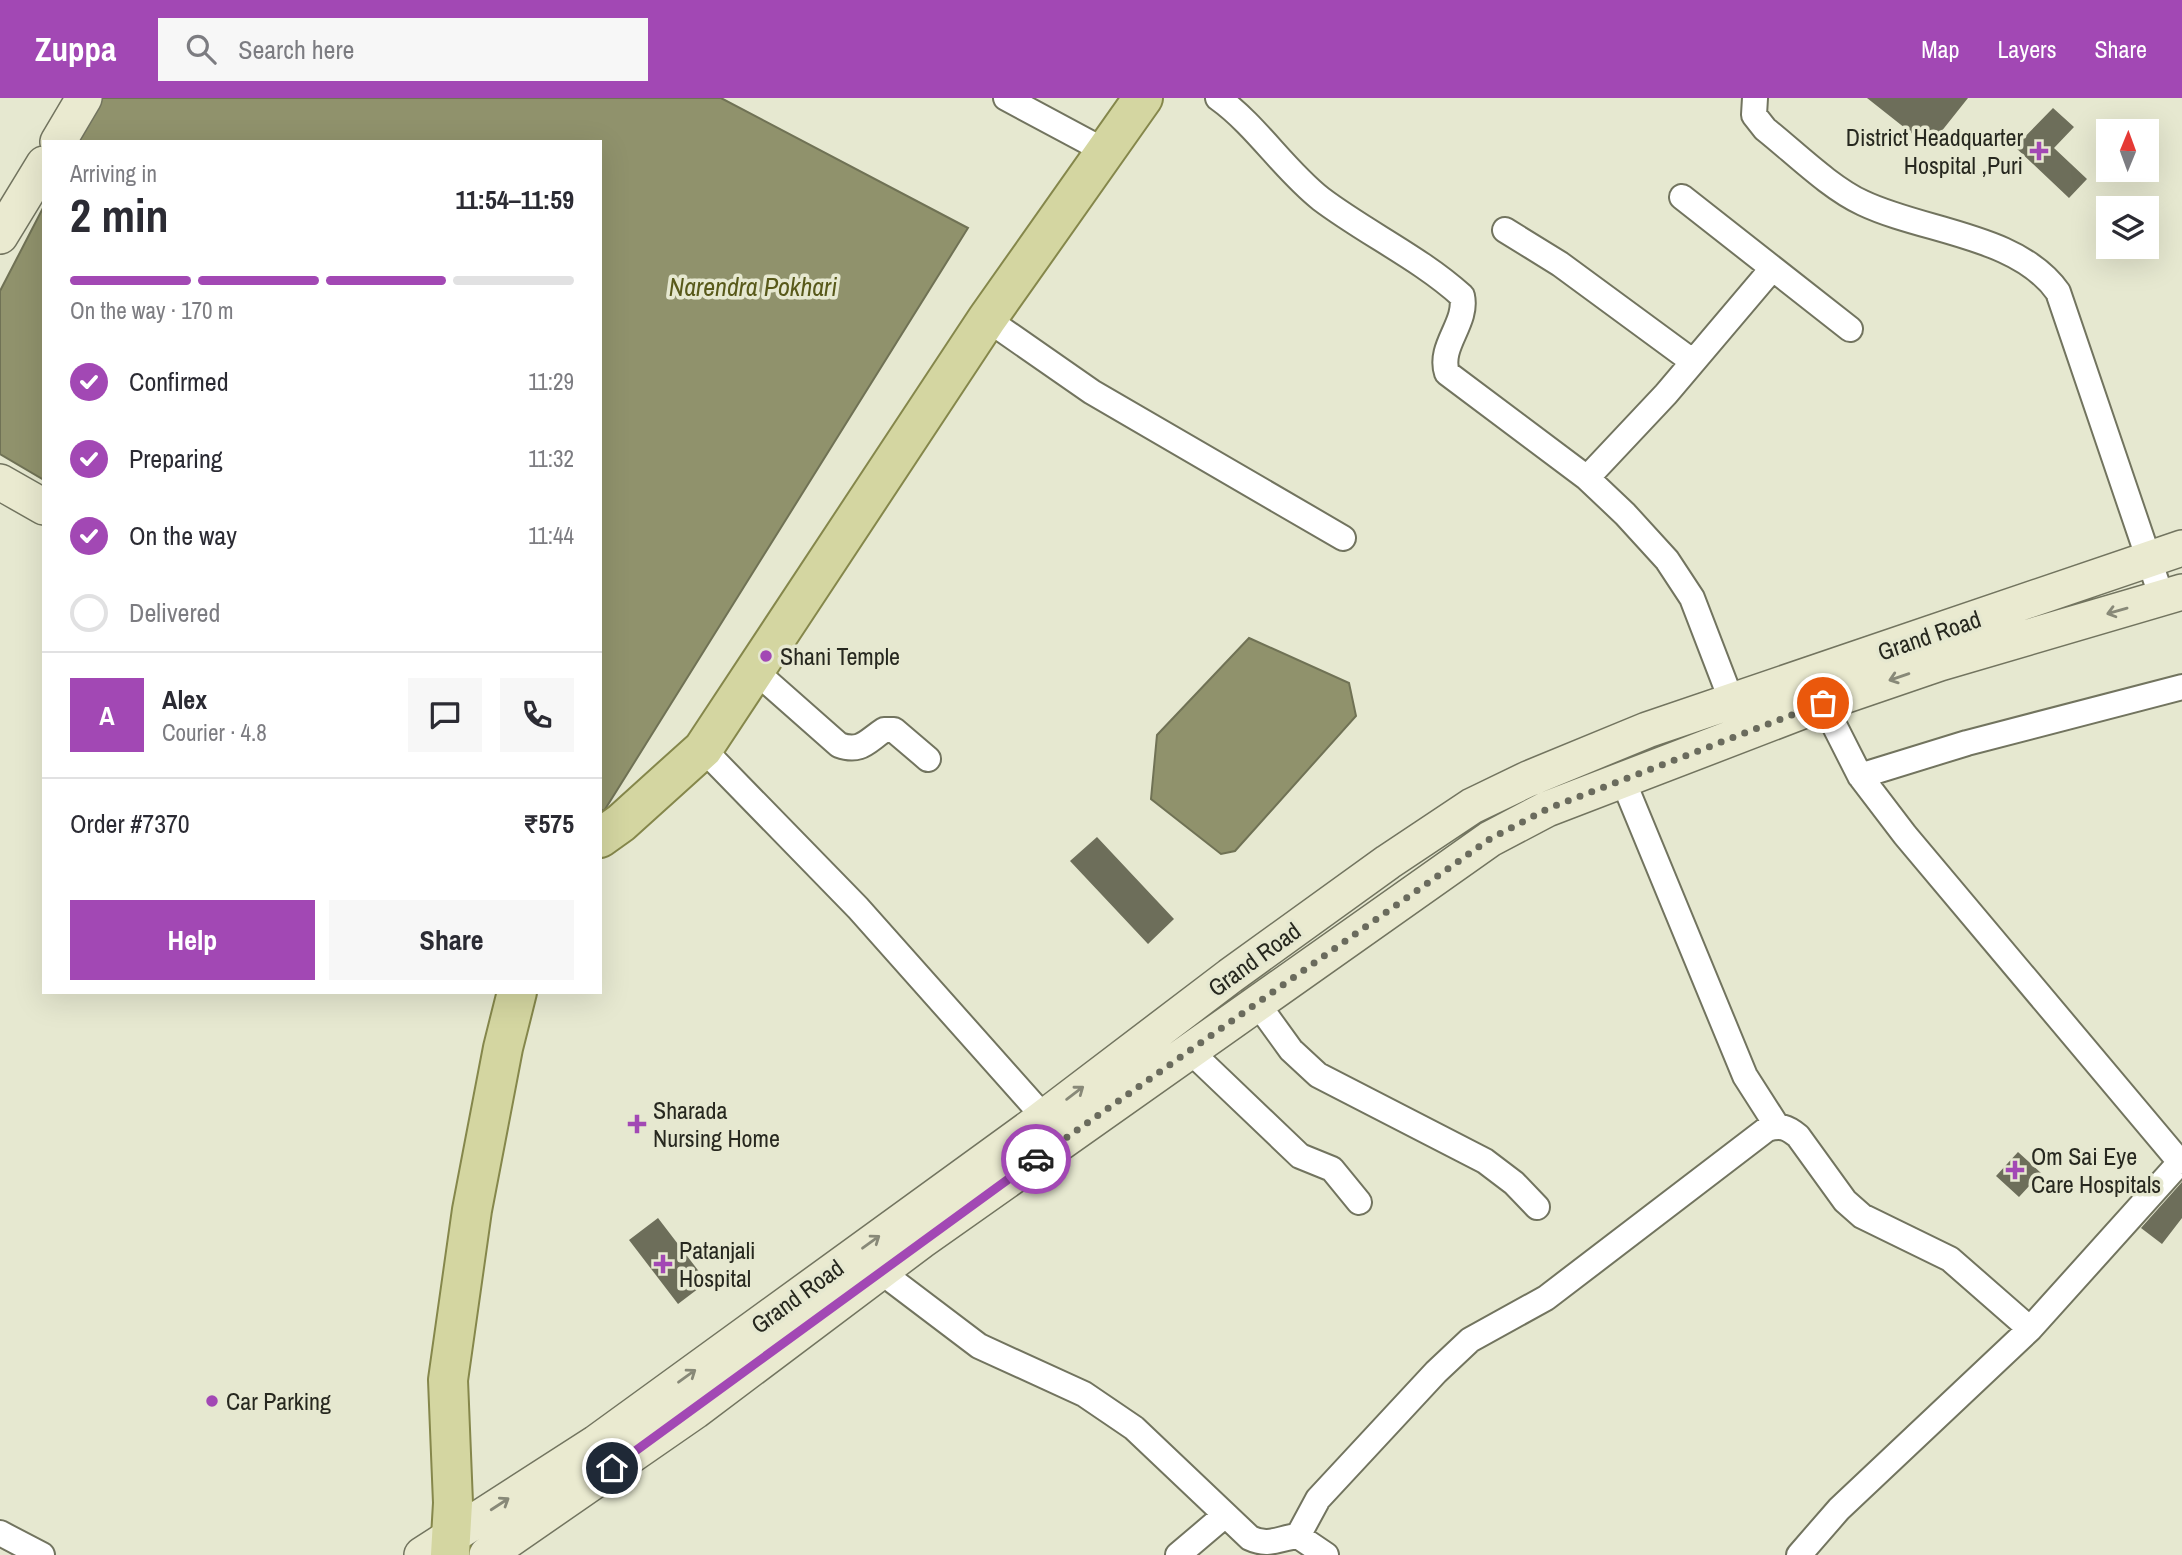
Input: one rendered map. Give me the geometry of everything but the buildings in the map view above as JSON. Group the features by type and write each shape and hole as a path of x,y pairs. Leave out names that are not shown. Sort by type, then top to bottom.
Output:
{"main road":[{"path":"59,140 84,98"},
{"path":"602,837 621,823 703,749 987,319 1143,98"},
{"path":"0,236 42,167"},
{"path":"0,482 42,506"},
{"name":"Grand Road","path":"487,1555 695,1411 880,1271 1490,839 1547,809 1622,778 1738,716 2182,548"},
{"name":"Grand Road","path":"441,1549 596,1443 1044,1117 1241,968 1388,862 1472,806 1528,779 1635,735 1823,703 1940,663 2172,595"},
{"path":"441,1549 453,1503 448,1380 472,1210 503,1048 516,994"}],"street":[{"path":"1006,98 1105,151"},
{"path":"1218,98 1240,115 1280,161 1322,200 1462,296 1461,311 1445,357 1447,373 1587,478 1626,514 1667,559 1692,598 1738,716"},
{"path":"1755,98 1755,115 1765,129 1861,202 2008,251 2046,274 2059,292 2149,560 2172,595"},
{"path":"1682,197 1771,270 1850,329"},
{"path":"1505,230 1560,264 1692,361"},
{"path":"1587,478 1635,428 1771,270"},
{"path":"987,319 1092,392 1343,538"},
{"path":"754,670 839,745 852,750 865,746 884,730 894,730 928,759"},
{"path":"1860,776 1968,743 2182,687"},
{"path":"1798,1555 1839,1509 2030,1329 2181,1161 1945,886 1860,776 1823,703"},
{"path":"703,749 858,908 1044,1117"},
{"path":"1622,778 1745,1076 1777,1126"},
{"path":"1256,1003 1291,1050 1318,1075 1485,1161 1514,1183 1537,1207"},
{"path":"1189,1051 1300,1156 1332,1169 1359,1202"},
{"path":"1298,1536 1318,1499 1436,1372 1470,1340 1546,1298 1767,1129 1777,1126 1788,1128 1798,1136 1845,1201 1862,1216 1950,1259 2030,1329"},
{"path":"880,1271 979,1346 1084,1394 1134,1428 1250,1538 1262,1543 1298,1536 1326,1555"},
{"path":"1178,1555 1225,1515"},
{"path":"0,1533 42,1555"}],"water":[{"name":"Narendra Pokhari","path":"99,98 721,98 968,228 604,811 602,140 78,140"},
{"path":"42,210 42,479 0,454 0,291"},
{"path":"1249,638 1349,683 1356,716 1235,851 1221,854 1151,799 1157,735"}],"way so far":[{"path":"1036,1159 1490,839 1547,809 1622,778 1823,703"}],"place":[{"name":"District Headquarter Hospital ,Puri","path":"2039,151"},
{"name":"Shani Temple","path":"766,656"},
{"name":"Sharada Nursing Home","path":"637,1124"},
{"name":"Om Sai Eye Care Hospitals","path":"2015,1170"},
{"name":"Patanjali Hospital","path":"663,1264"},
{"name":"Car Parking","path":"212,1401"}],"route":[{"path":"612,1468 695,1411 921,1241 1036,1159"}]}
